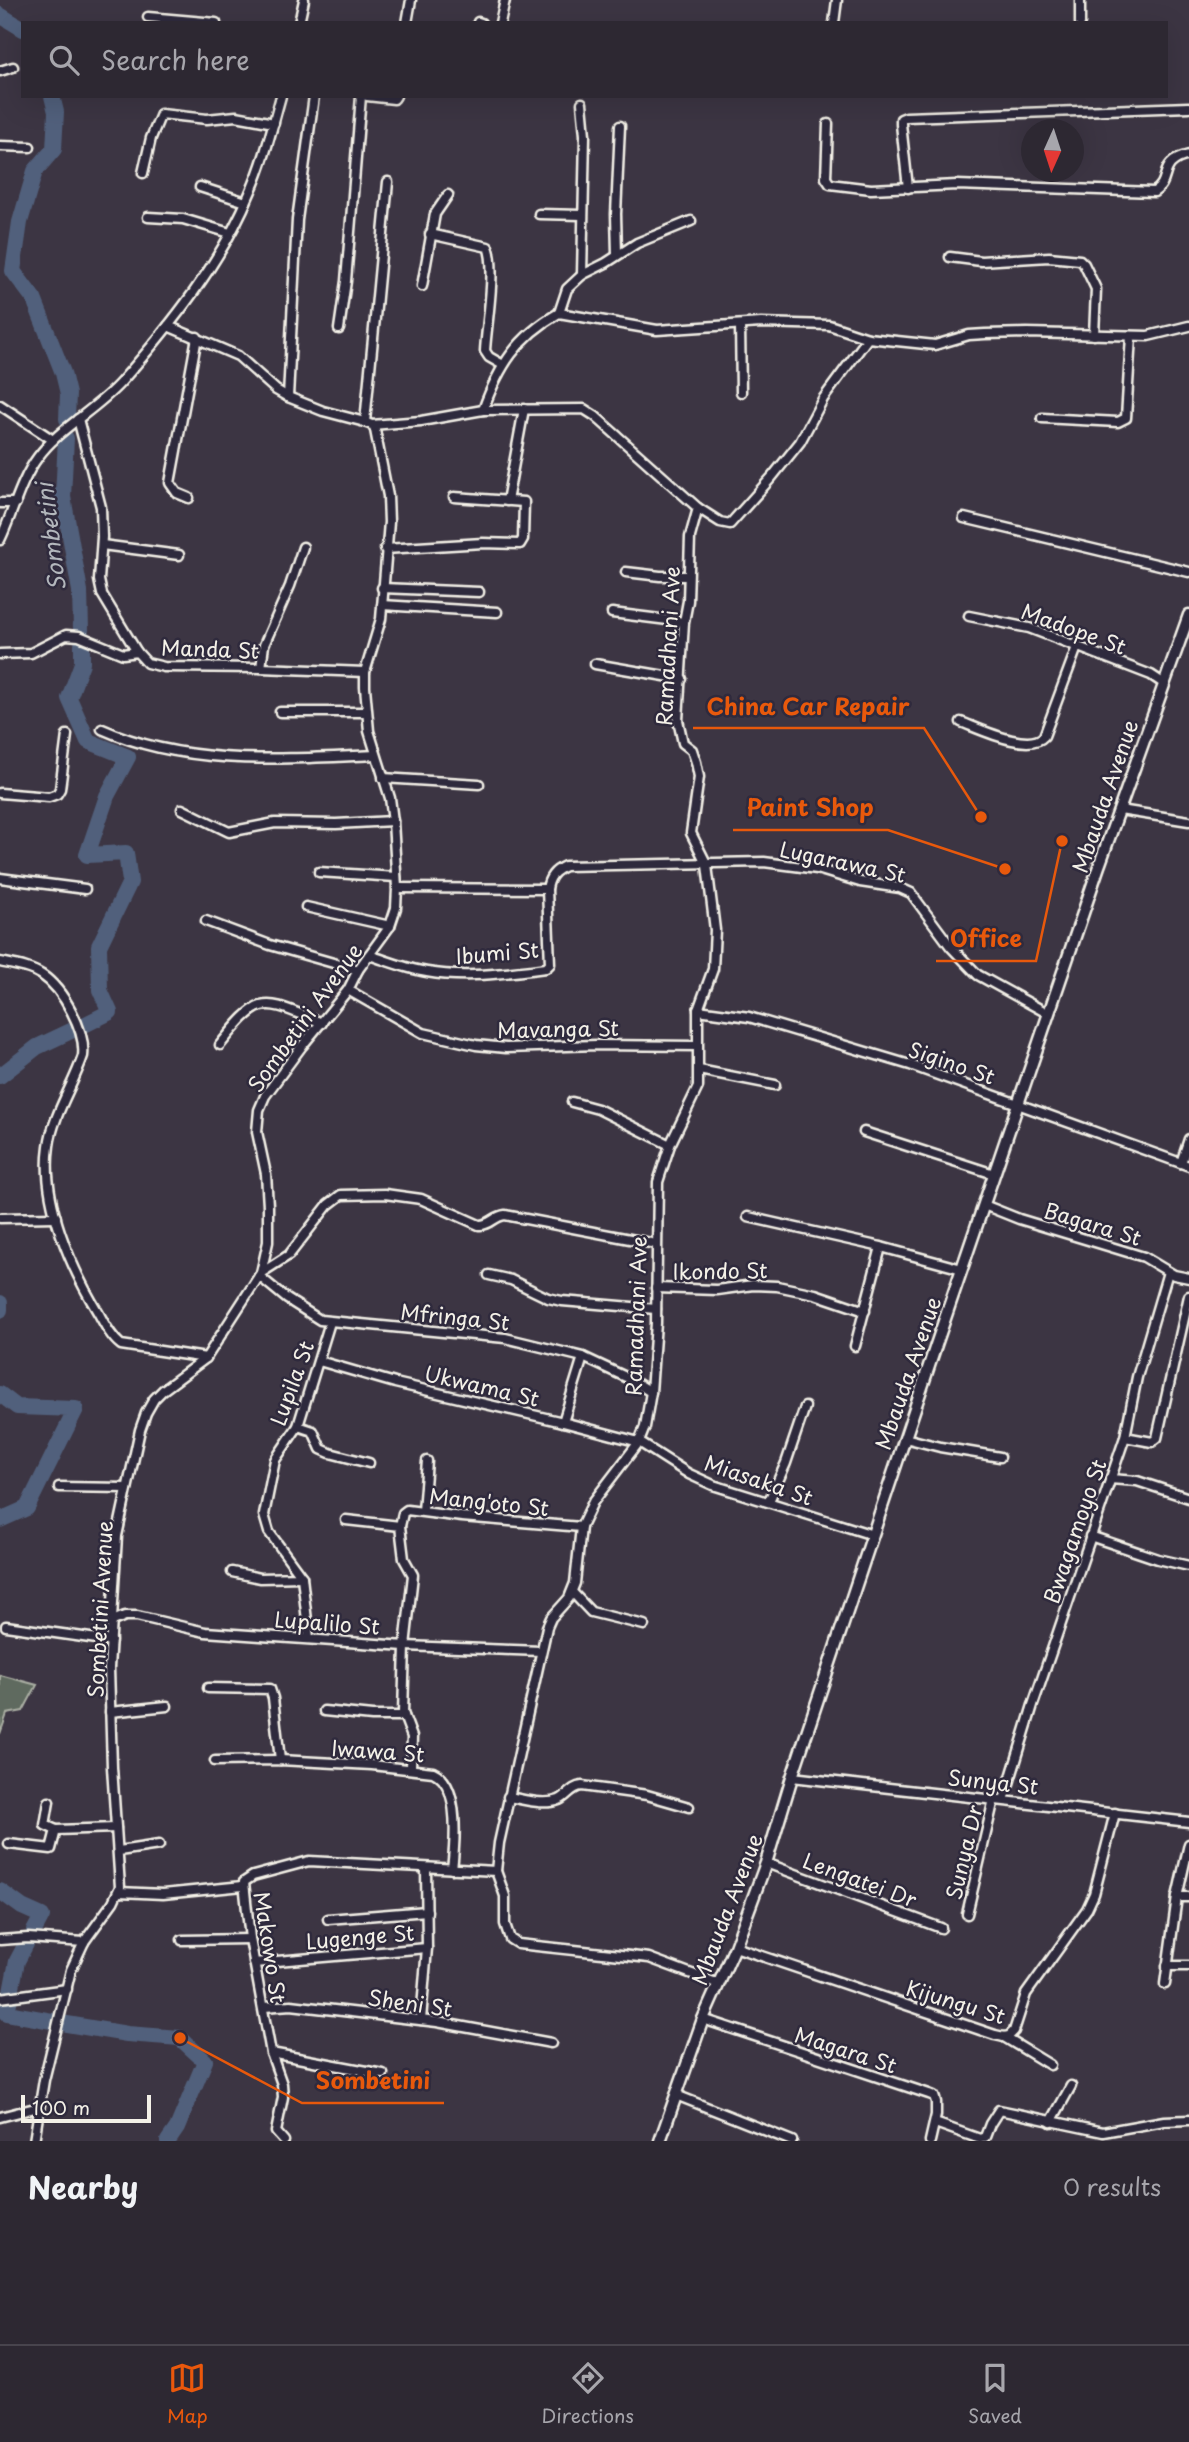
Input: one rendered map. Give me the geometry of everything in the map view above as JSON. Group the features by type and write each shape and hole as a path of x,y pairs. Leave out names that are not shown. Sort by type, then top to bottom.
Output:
{"street":[{"path":"299,21 304,0"},
{"path":"407,21 411,0"},
{"path":"500,21 505,0"},
{"path":"834,21 837,0"},
{"path":"1080,0 1080,21"},
{"path":"148,17 193,21"},
{"path":"0,71 13,67"},
{"path":"0,540 30,471 53,440 120,383 191,295 246,202 280,98"},
{"path":"288,397 297,220 314,98"},
{"path":"339,329 346,281 361,98"},
{"path":"582,103 585,135 582,275"},
{"path":"908,188 901,124 901,119 906,117 920,114 1189,107"},
{"path":"143,173 151,138 161,114 207,119 236,116 274,124"},
{"path":"828,124 826,178 830,184 854,189 957,185 1154,192 1160,188 1168,166 1174,160 1189,155"},
{"path":"617,254 620,126"},
{"path":"0,146 30,147"},
{"path":"369,424 388,182"},
{"path":"201,187 246,202"},
{"path":"422,286 435,211 449,195"},
{"path":"539,214 582,215"},
{"path":"148,217 183,219 230,233"},
{"path":"483,410 503,365 517,344 559,313 567,289 582,275 638,243 691,222"},
{"path":"430,234 488,247 491,252 485,352 503,365"},
{"path":"950,257 981,261 1049,257 1080,260 1096,289 1094,335"},
{"path":"559,313 657,330 740,325 830,324 868,338 935,345 969,335 1131,337 1148,336 1189,326"},
{"path":"740,325 741,392"},
{"path":"168,326 238,356 288,397 323,411 369,424 421,421 483,410 576,408 589,412 698,508 726,524 734,520 800,442 823,400 868,338"},
{"path":"189,498 172,489 170,475 197,337"},
{"path":"1042,418 1118,422 1126,418 1131,337"},
{"path":"0,405 53,440"},
{"path":"507,501 524,409"},
{"name":"Manda St","path":"78,418 99,491 102,545 99,570 102,594 137,652 148,663 164,667 365,672"},
{"name":"Sombetini Avenue","path":"119,1892 110,1712 111,1641 117,1536 140,1430 154,1399 206,1358 260,1274 268,1242 268,1206 266,1174 256,1118 270,1090 348,990 358,970 390,926 396,908 390,798 375,755 366,712 365,672 380,628 389,522 388,496 376,434 369,424"},
{"path":"385,549 483,543 518,546 523,539 525,505 520,501 454,497"},
{"path":"0,503 16,503"},
{"name":"Ramadhani Ave","path":"572,1592 581,1527 593,1502 639,1442 645,1427 651,1392 656,1309 657,1194 670,1145 698,1087 698,1010 713,969 715,930 707,865 691,833 698,778 694,755 683,743 678,729 690,537 698,508"},
{"path":"964,518 1189,572"},
{"path":"102,545 179,555"},
{"path":"261,668 264,645 303,547"},
{"path":"626,572 688,576"},
{"path":"382,588 479,592"},
{"path":"382,605 497,612"},
{"path":"612,613 684,622"},
{"name":"Mbauda Avenue","path":"660,2141 703,2019 735,1947 766,1863 792,1777 962,1269 1163,683 1189,615"},
{"name":"Madope St","path":"969,616 1018,625 1163,683"},
{"path":"0,654 31,653 66,635 79,636 123,654 137,652"},
{"path":"961,722 1013,740 1032,744 1040,741 1077,647"},
{"path":"595,664 682,679"},
{"path":"280,712 366,712"},
{"path":"102,729 130,741 218,757 308,758 375,755"},
{"path":"0,793 50,797 57,794 60,789 67,735"},
{"path":"383,778 479,784"},
{"path":"182,809 219,829 235,832 275,823 393,821"},
{"path":"1120,810 1189,821"},
{"name":"Lugarawa St","path":"707,865 764,862 793,865 832,872 860,882 900,888 911,893 951,947 978,975 1049,1014"},
{"path":"397,888 547,889 556,870 565,866 707,865"},
{"path":"319,872 396,877"},
{"path":"0,878 85,889"},
{"name":"Ibumi St","path":"369,954 414,969 444,974 495,974 546,968 550,964 547,889"},
{"path":"306,907 390,926"},
{"path":"205,921 270,945 358,970"},
{"path":"0,962 22,966 43,976 53,985 82,1034 85,1045 48,1148 50,1195 79,1279 115,1340 128,1347 206,1358"},
{"name":"Mavanga St","path":"348,990 423,1033 475,1045 506,1048 697,1046"},
{"path":"220,1045 244,1017 263,1004 275,1004 322,1023"},
{"name":"Sigino St","path":"698,1010 749,1017 910,1065 1185,1164"},
{"path":"699,1070 775,1085"},
{"path":"572,1102 598,1109 670,1145"},
{"path":"864,1132 995,1174"},
{"path":"1185,1164 1189,1139"},
{"path":"260,1274 289,1255 336,1197 355,1193 421,1199 479,1225 488,1225 498,1216 505,1215 656,1244"},
{"name":"Bagara St","path":"984,1205 1019,1219 1144,1256 1174,1275 1189,1278"},
{"path":"0,1218 56,1217"},
{"path":"748,1217 881,1247 962,1269"},
{"path":"855,1346 881,1247"},
{"name":"Bwagamoyo St","path":"1004,1800 1125,1437 1136,1377 1168,1272"},
{"name":"Mfringa St","path":"260,1274 313,1316 330,1322 487,1335 583,1357 651,1392"},
{"path":"489,1275 511,1280 548,1298 562,1301 656,1309"},
{"name":"Ikondo St","path":"656,1288 709,1291 753,1285 777,1286 815,1294 865,1311"},
{"path":"1125,1437 1152,1442 1157,1438 1189,1296"},
{"name":"Lupila St","path":"302,1577 269,1532 264,1520 275,1460 298,1426 330,1322"},
{"path":"563,1422 583,1357"},
{"name":"Ukwama St","path":"319,1361 395,1383 639,1442"},
{"path":"769,1501 805,1407"},
{"path":"298,1426 313,1432 319,1446 330,1453 369,1463"},
{"path":"905,1438 1000,1457"},
{"name":"Miasaka St","path":"639,1442 689,1474 713,1485 873,1535"},
{"path":"423,1511 427,1461"},
{"path":"1110,1479 1137,1481 1189,1498"},
{"path":"59,1487 127,1488"},
{"name":"Mang'oto St","path":"400,1526 405,1511 423,1511 581,1527"},
{"path":"346,1520 400,1526 404,1559 414,1575 405,1646 404,1716 412,1737 411,1767"},
{"path":"1090,1536 1158,1559 1189,1566"},
{"path":"232,1572 260,1578 302,1577 309,1638"},
{"path":"644,1625 591,1612 572,1592 548,1622 496,1854 496,1871 505,1896 506,1932 510,1939 518,1944 649,1958 719,1984"},
{"name":"Lupalilo St","path":"113,1621 125,1616 137,1616 205,1632 405,1646 541,1651"},
{"path":"6,1626 111,1641"},
{"path":"208,1688 270,1689 280,1760"},
{"path":"110,1712 167,1706"},
{"path":"324,1711 404,1716"},
{"name":"Iwawa St","path":"215,1761 280,1760 411,1767 442,1776 455,1819 452,1869"},
{"name":"Sunya St","path":"792,1777 1189,1822"},
{"path":"508,1797 534,1801 557,1800 574,1787 582,1786 648,1796 689,1807"},
{"name":"Sunya Dr","path":"967,1914 994,1799"},
{"path":"49,1802 45,1825 56,1829 116,1828"},
{"name":"Kijungu St","path":"735,1947 1004,2038 1014,2031 1026,1994 1033,1982 1087,1909 1094,1894 1115,1813"},
{"path":"9,1844 51,1849 56,1829"},
{"path":"1165,1984 1177,1897 1189,1844"},
{"path":"119,1851 159,1845"},
{"name":"Makowo St","path":"284,2141 276,2132 283,2091 271,2053 254,1963 243,1886 246,1879 309,1861 496,1871"},
{"name":"Lengatei Dr","path":"766,1863 941,1928"},
{"path":"421,2020 427,1948 426,1868"},
{"path":"34,2141 49,2057 71,1970 84,1942 119,1892 163,1894 243,1886"},
{"path":"1177,1897 1189,1898"},
{"path":"328,1919 427,1911"},
{"path":"0,1940 28,1938 84,1942"},
{"path":"182,1940 250,1940"},
{"name":"Lugenge St","path":"254,1963 427,1948"},
{"path":"1167,1966 1189,1966"},
{"path":"0,1998 67,1989"},
{"name":"Sheni St","path":"264,2007 292,2006 421,2020 551,2043"},
{"name":"Magara St","path":"703,2019 929,2094 936,2102 935,2123"},
{"path":"1004,2038 1050,2065"},
{"path":"271,2053 383,2074"},
{"path":"1051,2122 1071,2086"},
{"path":"676,2095 792,2141"},
{"path":"0,2118 40,2107"},
{"path":"929,2141 935,2123 981,2139 985,2137 999,2110 1103,2132 1164,2121 1189,2120"}],"green space":[{"path":"0,1675 37,1685 23,1711 7,1714 0,1734"}],"waterway":[{"name":"Sombetini","path":"0,15 21,28"},
{"name":"Sombetini","path":"52,98 56,112 54,149 35,171 20,222 13,271 34,299 63,373 68,394 67,419"},
{"name":"Sombetini","path":"66,438 63,497 80,591 81,630"},
{"name":"Sombetini","path":"82,645 82,663 69,698 88,741 128,757 107,796 87,855 126,853 130,882 99,946 100,990 110,1012 86,1024"},
{"name":"Sombetini","path":"0,1076 37,1047 73,1030"},
{"name":"Sombetini","path":"0,1303 0,1310"},
{"name":"Sombetini","path":"0,1394 17,1407 76,1409 27,1508 0,1520"},
{"name":"Sombetini","path":"0,1891 22,1907 42,1916 34,1931"},
{"name":"Sombetini","path":"26,1944 17,1961 7,2013 52,2021"},
{"name":"Sombetini","path":"67,2024 127,2034 180,2038 205,2061 177,2128 168,2141"}],"place":[{"name":"China Car Repair","path":"981,817"},
{"name":"Office","path":"1062,841"},
{"name":"Paint Shop","path":"1005,869"},
{"name":"Sombetini","path":"180,2038"}]}
